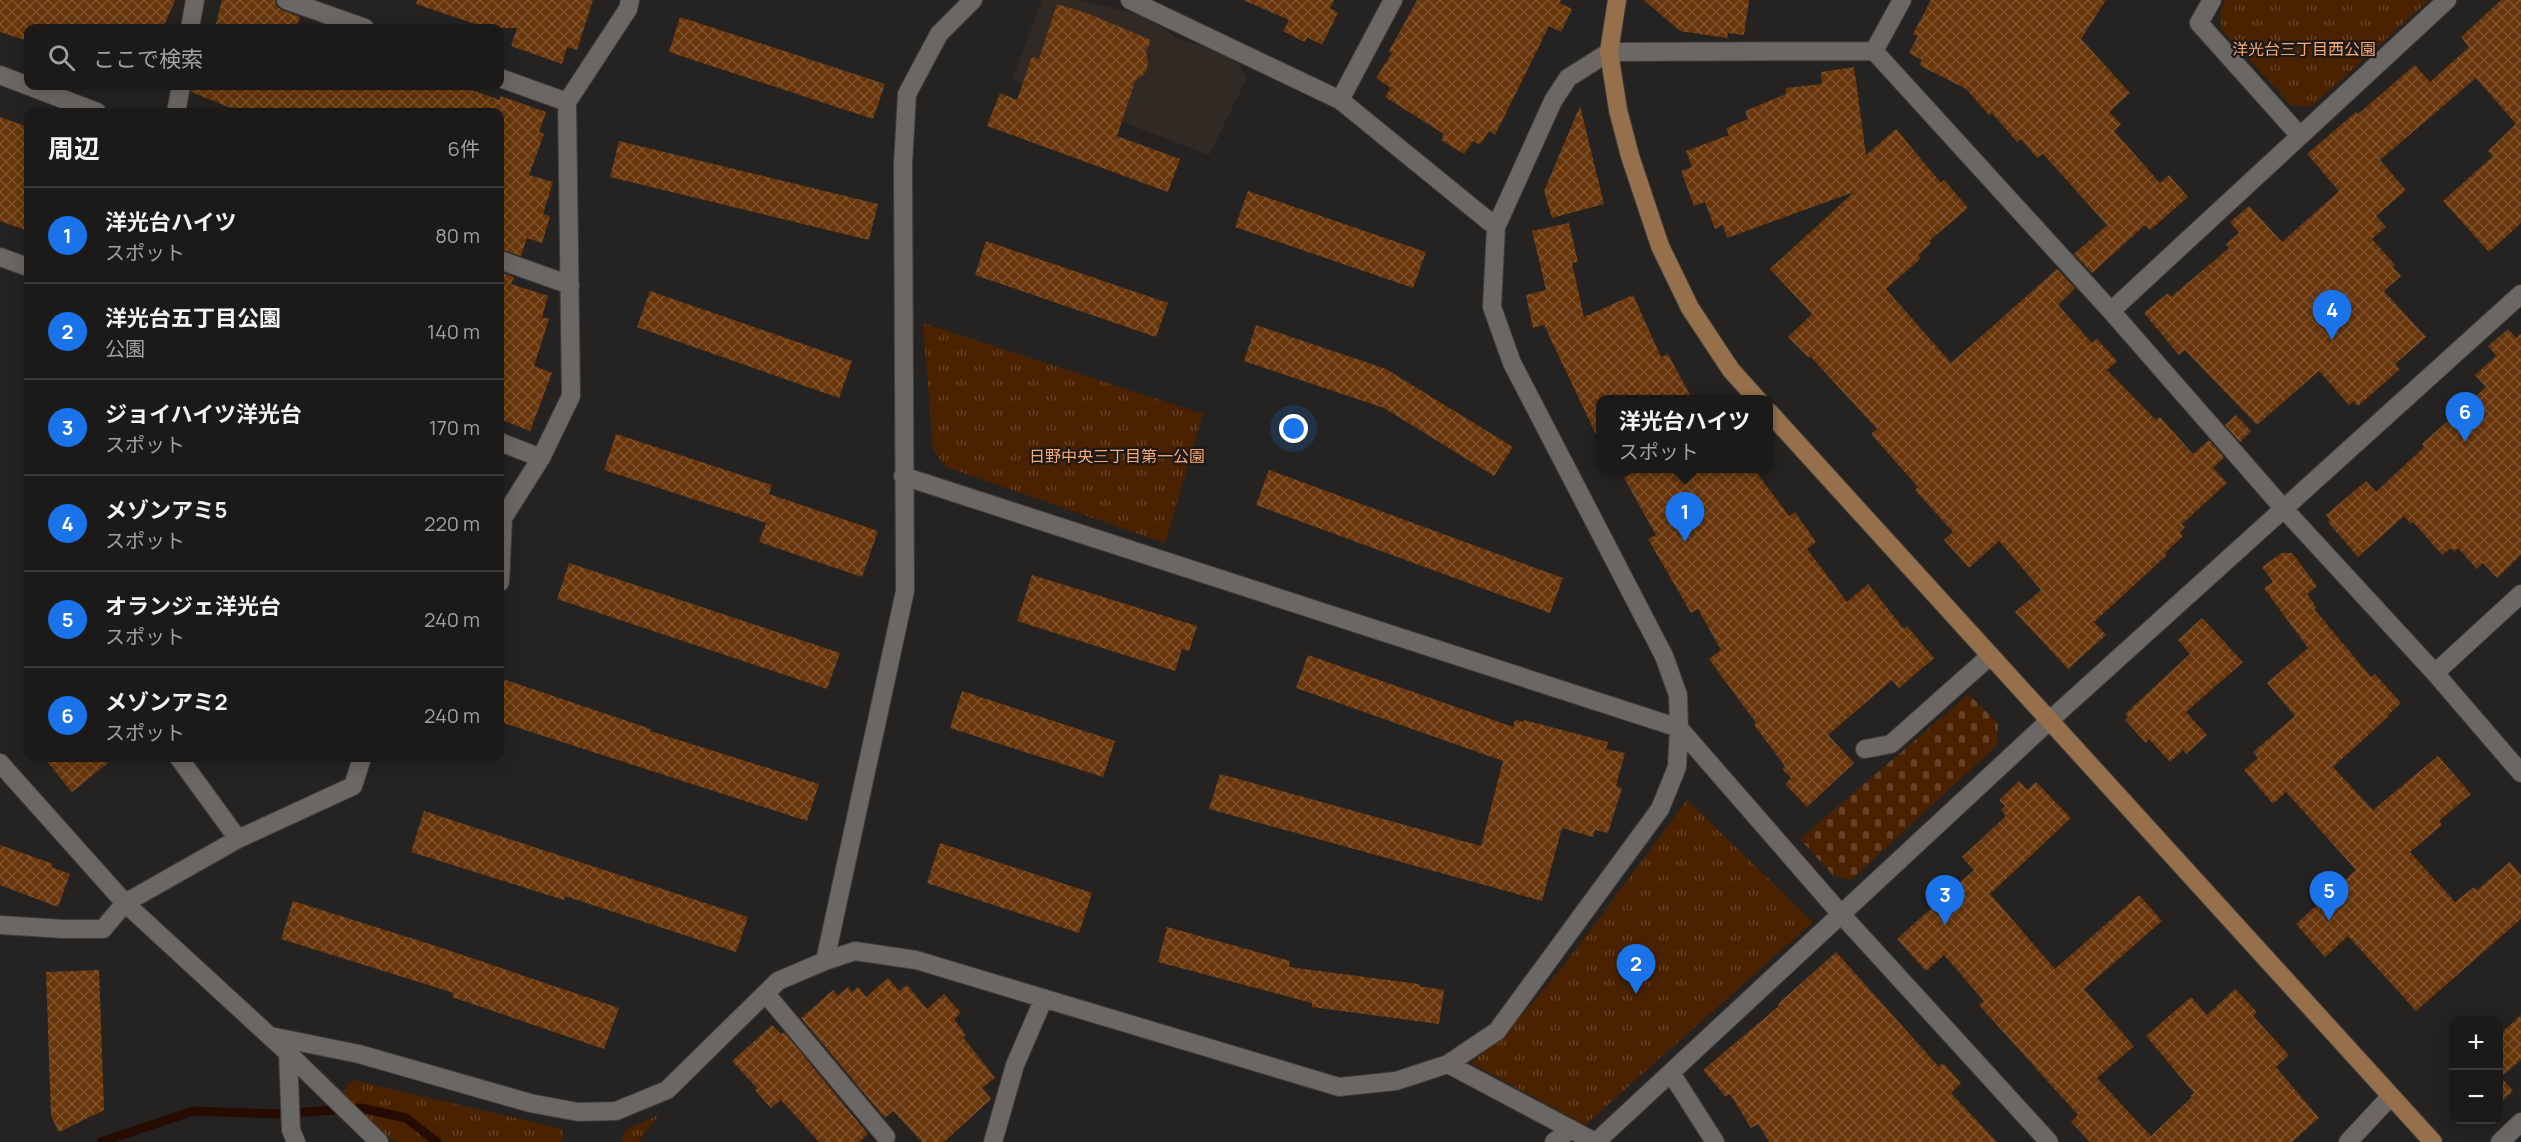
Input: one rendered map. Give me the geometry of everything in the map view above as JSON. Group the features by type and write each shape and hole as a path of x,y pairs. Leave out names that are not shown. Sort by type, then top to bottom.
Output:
{"street":[{"path":"191,24 195,0"},
{"path":"286,0 354,24"},
{"path":"504,516 541,458 571,396 567,102 628,9 630,0"},
{"path":"825,960 905,591 903,164 907,94 939,34 973,0"},
{"path":"1130,0 1340,100 1496,227"},
{"path":"1340,100 1394,0"},
{"path":"1617,0 1610,52 1618,110 1630,156 1660,246 1690,308 1731,370 1754,395"},
{"path":"1874,51 1902,0"},
{"path":"2212,0 2199,23 2300,136"},
{"path":"2111,311 2447,0"},
{"path":"270,1036 359,1054 530,1103 578,1112 616,1111 667,1090 778,981 825,960 855,951 916,960 1339,1087 1396,1081 1448,1064 1497,1031 1660,809 1677,767 1678,695 1664,656 1512,363 1492,307 1496,227 1553,101 1568,78 1610,52 1874,51 2111,311 2284,509 2435,672 2521,773"},
{"path":"0,75 24,84"},
{"path":"504,79 567,102"},
{"path":"39,90 87,108"},
{"path":"177,108 180,90"},
{"path":"0,257 24,266"},
{"path":"504,261 570,285"},
{"path":"1448,1064 1595,1142 2049,721 2521,294"},
{"path":"1773,416 2433,1142"},
{"path":"504,444 541,458"},
{"path":"903,476 1679,728 1840,913 2049,1142"},
{"path":"2435,672 2521,594"},
{"path":"1865,748 1891,744 1990,656"},
{"path":"182,762 238,839"},
{"path":"0,925 104,929 125,903 238,839 353,786 361,762"},
{"path":"0,763 125,903 288,1053 378,1142"},
{"path":"766,994 886,1137"},
{"path":"993,1142 1015,1065 1044,998"},
{"path":"288,1053 293,1136"},
{"path":"1671,1073 1715,1142"},
{"path":"2348,1142 2390,1097"},
{"path":"2500,1142 2521,1122"},
{"path":"1554,1142 1571,1129"}],"shaded area":[{"path":"1042,0 1079,0 1146,16 1177,38 1223,53 1237,62 1247,78 1209,155 1012,80"}],"green space":[{"name":"洋光台三丁目西公園","path":"2226,0 2429,0 2312,106 2292,106 2222,30 2220,10"},
{"name":"日野中央三丁目第一公園","path":"923,323 1203,414 1165,543 946,467 933,450"},
{"path":"1969,694 1998,724 1997,745 1851,880 1833,875 1800,839"},
{"path":"1687,800 1813,922 1585,1125 1471,1063 1512,1027 1568,960"},
{"path":"353,1080 563,1129 562,1142 396,1142 367,1123 343,1091"},
{"path":"659,1115 638,1142 621,1142 625,1130"}],"building":[{"path":"0,0 175,0 165,24 24,24 24,40 0,32"},
{"path":"222,0 275,0 277,7 300,17 297,24 216,24"},
{"path":"417,0 593,0 577,50 567,47 562,64 511,46 517,28 504,28 504,24 475,24 416,4"},
{"path":"1243,0 1334,0 1330,8 1338,13 1322,45 1307,37 1305,42 1283,31 1289,20"},
{"path":"1417,0 1561,0 1560,3 1572,9 1561,32 1549,26 1495,135 1489,131 1480,145 1473,141 1464,154 1441,140 1444,134 1385,97 1391,88 1376,78 1392,53 1389,51"},
{"path":"1644,0 1749,0 1744,35 1728,33 1727,38 1680,31"},
{"path":"1931,0 2106,0 2081,39 2130,93 2109,112 2121,124 2114,131 2160,183 2169,175 2188,197 2150,230 2145,225 2092,273 2074,254 2107,225 2043,154 2037,158 2021,139 2017,142 1992,113 1989,115 1966,89 1919,65 1922,60 1909,53 1918,36 1913,34"},
{"path":"2501,0 2521,0 2521,223 2489,252 2443,201 2493,156 2488,151 2516,124 2476,78 2380,160 2406,190 2376,216 2386,227 2372,239 2395,265 2393,267 2401,276 2384,291 2426,337 2395,364 2400,369 2358,406 2354,401 2349,405 2319,371 2257,425 2185,350 2179,355 2144,313 2168,293 2171,297 2229,248 2226,244 2239,233 2230,222 2249,206 2282,242 2339,191 2307,154 2415,65 2430,82 2469,47 2461,37"},
{"path":"1057,4 1089,14 1151,40 1146,52 1148,62 1146,72 1135,81 1117,136 1180,159 1168,192 987,126 1000,93 1017,100 1032,57 1039,59"},
{"path":"680,17 885,84 873,119 669,52"},
{"path":"1854,67 1866,155 1896,129 1941,183 1944,180 1968,208 1929,241 1931,243 1918,255 1921,258 1886,289 1951,363 2057,269 2075,288 2058,305 2092,343 2097,339 2117,361 2107,370 2156,420 2160,417 2193,454 2209,440 2224,457 2213,468 2227,483 2182,524 2185,527 2180,532 2183,536 2165,553 2167,555 2094,622 2106,635 2068,669 2015,612 2041,590 1999,541 1969,568 1944,540 1953,532 1915,490 1918,487 1871,434 1877,429 1810,356 1809,358 1788,337 1812,314 1770,269 1854,192 1727,238 1723,225 1715,229 1705,202 1694,206 1681,171 1692,167 1686,151 1729,135 1726,128 1748,119 1745,111 1786,94 1786,88 1822,84 1821,72"},
{"path":"191,90 471,90 500,100 500,96 546,112 539,132 544,134 529,175 553,182 543,214 550,216 542,243 527,238 521,256 504,250 504,108 231,108 191,92"},
{"path":"1580,106 1604,204 1552,218 1544,191"},
{"path":"0,117 24,126 24,230 0,221"},
{"path":"619,141 878,204 869,240 610,177"},
{"path":"1248,191 1426,252 1413,288 1235,227"},
{"path":"1569,223 1578,262 1572,263 1584,317 1633,295 1661,357 1668,354 1690,395 1596,395 1596,434 1544,325 1533,328 1526,295 1546,290 1532,231"},
{"path":"986,241 1168,303 1156,337 975,275"},
{"path":"504,273 514,277 511,284 548,296 542,317 549,319 534,366 552,373 530,431 504,421"},
{"path":"650,291 852,361 839,398 637,327"},
{"path":"1256,325 1386,369 1513,447 1494,476 1384,408 1244,361"},
{"path":"2508,329 2516,338 2521,334 2521,555 2497,578 2483,563 2477,569 2458,548 2454,552 2451,548 2442,555 2413,522 2411,524 2404,516 2358,557 2328,522 2330,520 2326,515 2366,481 2376,492 2424,447 2422,444 2486,387 2475,375 2496,356 2488,346"},
{"path":"2236,415 2251,431 2240,442 2225,425"},
{"path":"616,434 772,485 769,494 878,531 862,577 759,542 766,523 604,470"},
{"path":"1269,470 1563,578 1550,613 1256,505"},
{"path":"1632,473 1757,473 1789,516 1795,512 1816,542 1807,549 1847,602 1868,584 1904,629 1907,626 1934,658 1899,688 1892,680 1828,735 1854,763 1807,807 1785,784 1791,778 1782,769 1785,766 1709,659 1721,650 1698,609 1691,613 1648,539 1656,535 1624,478"},
{"path":"2282,553 2292,553 2317,586 2307,594 2317,608 2314,609 2371,677 2375,674 2401,703 2333,767 2373,810 2438,756 2471,794 2439,821 2442,825 2410,852 2455,902 2474,887 2477,890 2510,862 2521,875 2521,919 2416,1011 2348,936 2325,957 2296,924 2356,870 2286,792 2273,804 2244,770 2258,758 2253,752 2295,716 2267,683 2308,648 2264,588 2273,582 2262,567"},
{"path":"569,563 840,653 827,689 557,599"},
{"path":"1032,575 1197,626 1189,651 1182,649 1175,671 1017,621"},
{"path":"2202,618 2243,662 2186,712 2207,735 2186,754 2183,750 2170,762 2149,739 2146,743 2125,720 2128,717 2125,714 2190,654 2178,640"},
{"path":"1308,655 1513,727 1515,720 1524,722 1524,720 1608,742 1606,749 1625,753 1616,786 1622,788 1608,833 1595,830 1593,837 1562,828 1542,901 1209,809 1220,774 1481,846 1503,761 1296,688"},
{"path":"504,679 651,729 650,731 819,784 807,821 504,723"},
{"path":"962,691 1115,741 1103,777 950,728"},
{"path":"47,762 109,762 72,792"},
{"path":"2019,781 2027,790 2036,782 2071,818 1990,894 2055,969 2139,895 2162,921 2084,989 2134,1046 2097,1078 2151,1136 2194,1093 2146,1036 2191,997 2207,1015 2235,989 2257,1012 2253,1016 2289,1055 2276,1067 2319,1118 2292,1142 2090,1142 2071,1122 2078,1115 1979,1005 1984,1001 1944,955 1926,971 1897,939 1974,870 1962,857 2006,816 2001,810 2005,806 1999,800"},
{"path":"424,811 748,917 736,952 565,896 564,900 411,852"},
{"path":"940,843 1092,893 1079,933 927,883"},
{"path":"0,845 53,864 51,867 70,874 58,907 0,885"},
{"path":"293,901 436,946 619,1008 604,1049 452,997 454,993 281,939"},
{"path":"1167,927 1290,961 1289,967 1419,984 1419,986 1444,990 1439,1024 1312,1007 1312,1003 1158,962"},
{"path":"1836,952 1939,1067 1943,1063 1961,1083 1951,1093 1997,1142 1769,1142 1758,1124 1751,1128 1730,1094 1726,1097 1703,1070 1779,1006 1778,1004"},
{"path":"99,970 104,1110 59,1132 51,1116 46,972"},
{"path":"888,978 899,991 907,985 927,1009 944,994 961,1013 954,1019 966,1035 963,1037 995,1078 982,1088 991,1099 944,1142 922,1142 893,1111 885,1118 801,1018 833,990 838,996 848,987 852,992 858,987 866,997"},
{"path":"2521,1015 2521,1060 2503,1075 2503,1070 2503,1031"},
{"path":"772,1025 781,1034 784,1032 868,1134 859,1142 819,1142 781,1100 771,1108 755,1090 757,1088 732,1061"},
{"path":"2503,1079 2513,1091 2503,1100"}],"waterway":[{"path":"101,1142 193,1111 278,1114 361,1108 406,1118 437,1142"}],"place":[{"name":"メゾンアミ5","path":"2332,340"},
{"name":"メゾンアミ2","path":"2465,442"},
{"name":"洋光台ハイツ","path":"1685,542"},
{"name":"オランジェ洋光台","path":"2329,921"},
{"name":"ジョイハイツ洋光台","path":"1945,925"},
{"name":"洋光台五丁目公園","path":"1636,994"}]}
